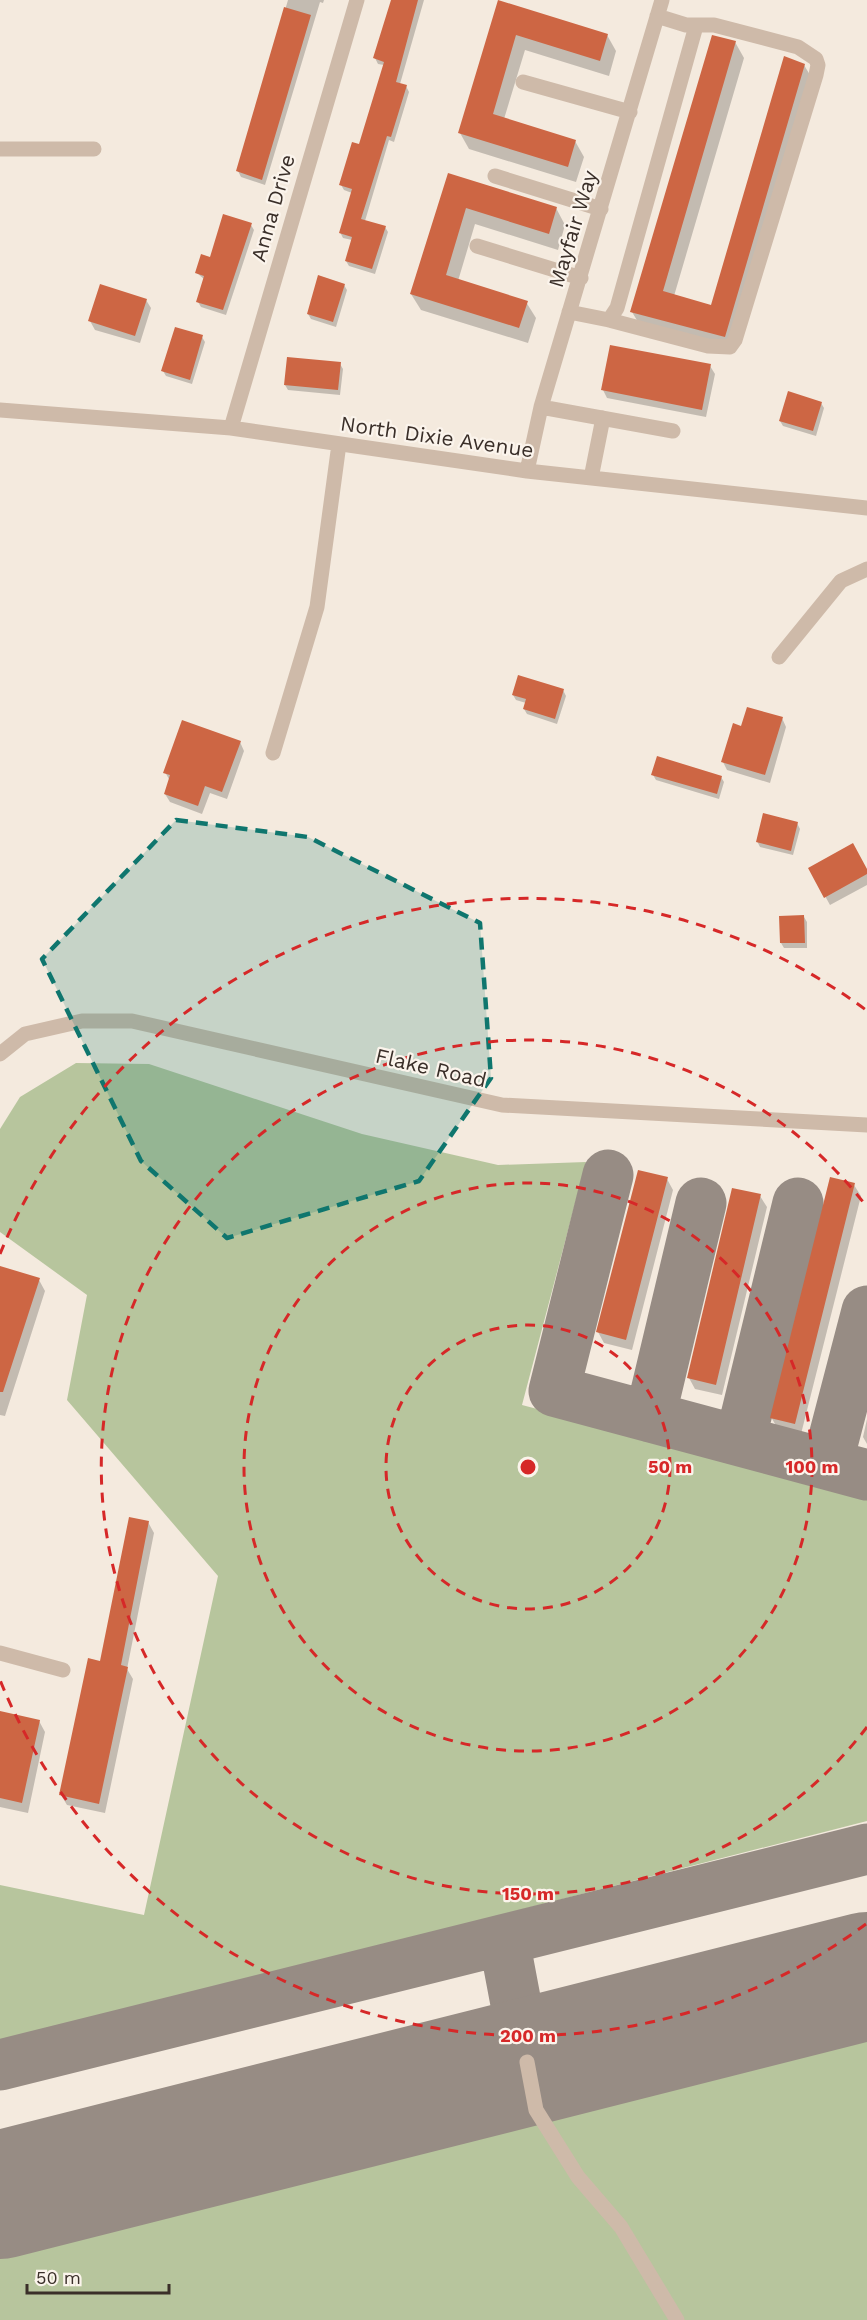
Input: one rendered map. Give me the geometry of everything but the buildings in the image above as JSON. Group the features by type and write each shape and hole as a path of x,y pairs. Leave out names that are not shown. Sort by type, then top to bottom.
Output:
{"street":[{"name":"Anna Drive","path":"231,428 357,0"},
{"name":"Mayfair Way","path":"527,471 541,407 602,209 662,0"},
{"path":"569,312 708,346 730,347 737,332 816,75 818,65 816,59 798,47 714,25 696,26 657,16"},
{"path":"609,320 617,308 696,26"},
{"path":"523,82 630,112"},
{"path":"0,149 94,149"},
{"path":"495,176 602,209"},
{"path":"477,246 581,278"},
{"path":"541,407 673,432"},
{"name":"North Dixie Avenue","path":"0,410 231,428 527,471 867,508"},
{"path":"591,478 603,418"},
{"path":"273,753 317,607 339,444"},
{"path":"779,657 841,581 867,569"},
{"name":"Flake Road","path":"0,1054 25,1034 82,1021 132,1021 502,1105 867,1125"},
{"path":"0,1653 63,1670"},
{"path":"527,2062 536,2110 578,2177 621,2228 677,2320"}],"highlighted area":[{"path":"176,820 308,837 480,923 491,1078 419,1181 227,1238 141,1161 42,959"}],"green space":[{"path":"76,1063 149,1064 362,1134 498,1165 586,1162 522,1405 867,1496 867,1821 0,2043 0,1885 144,1915 218,1576 67,1400 87,1295 0,1232 0,1129 20,1097"},
{"path":"867,2028 867,2320 0,2320 0,2251"}],"taxiway":[{"path":"608,1175 554,1391 867,1475"},
{"path":"650,1417 701,1203"},
{"path":"740,1441 798,1203"},
{"path":"827,1464 867,1311"},
{"path":"0,2065 867,1849"},
{"path":"504,1940 527,2062"}],"runway":[{"path":"0,2195 867,1976"}]}
